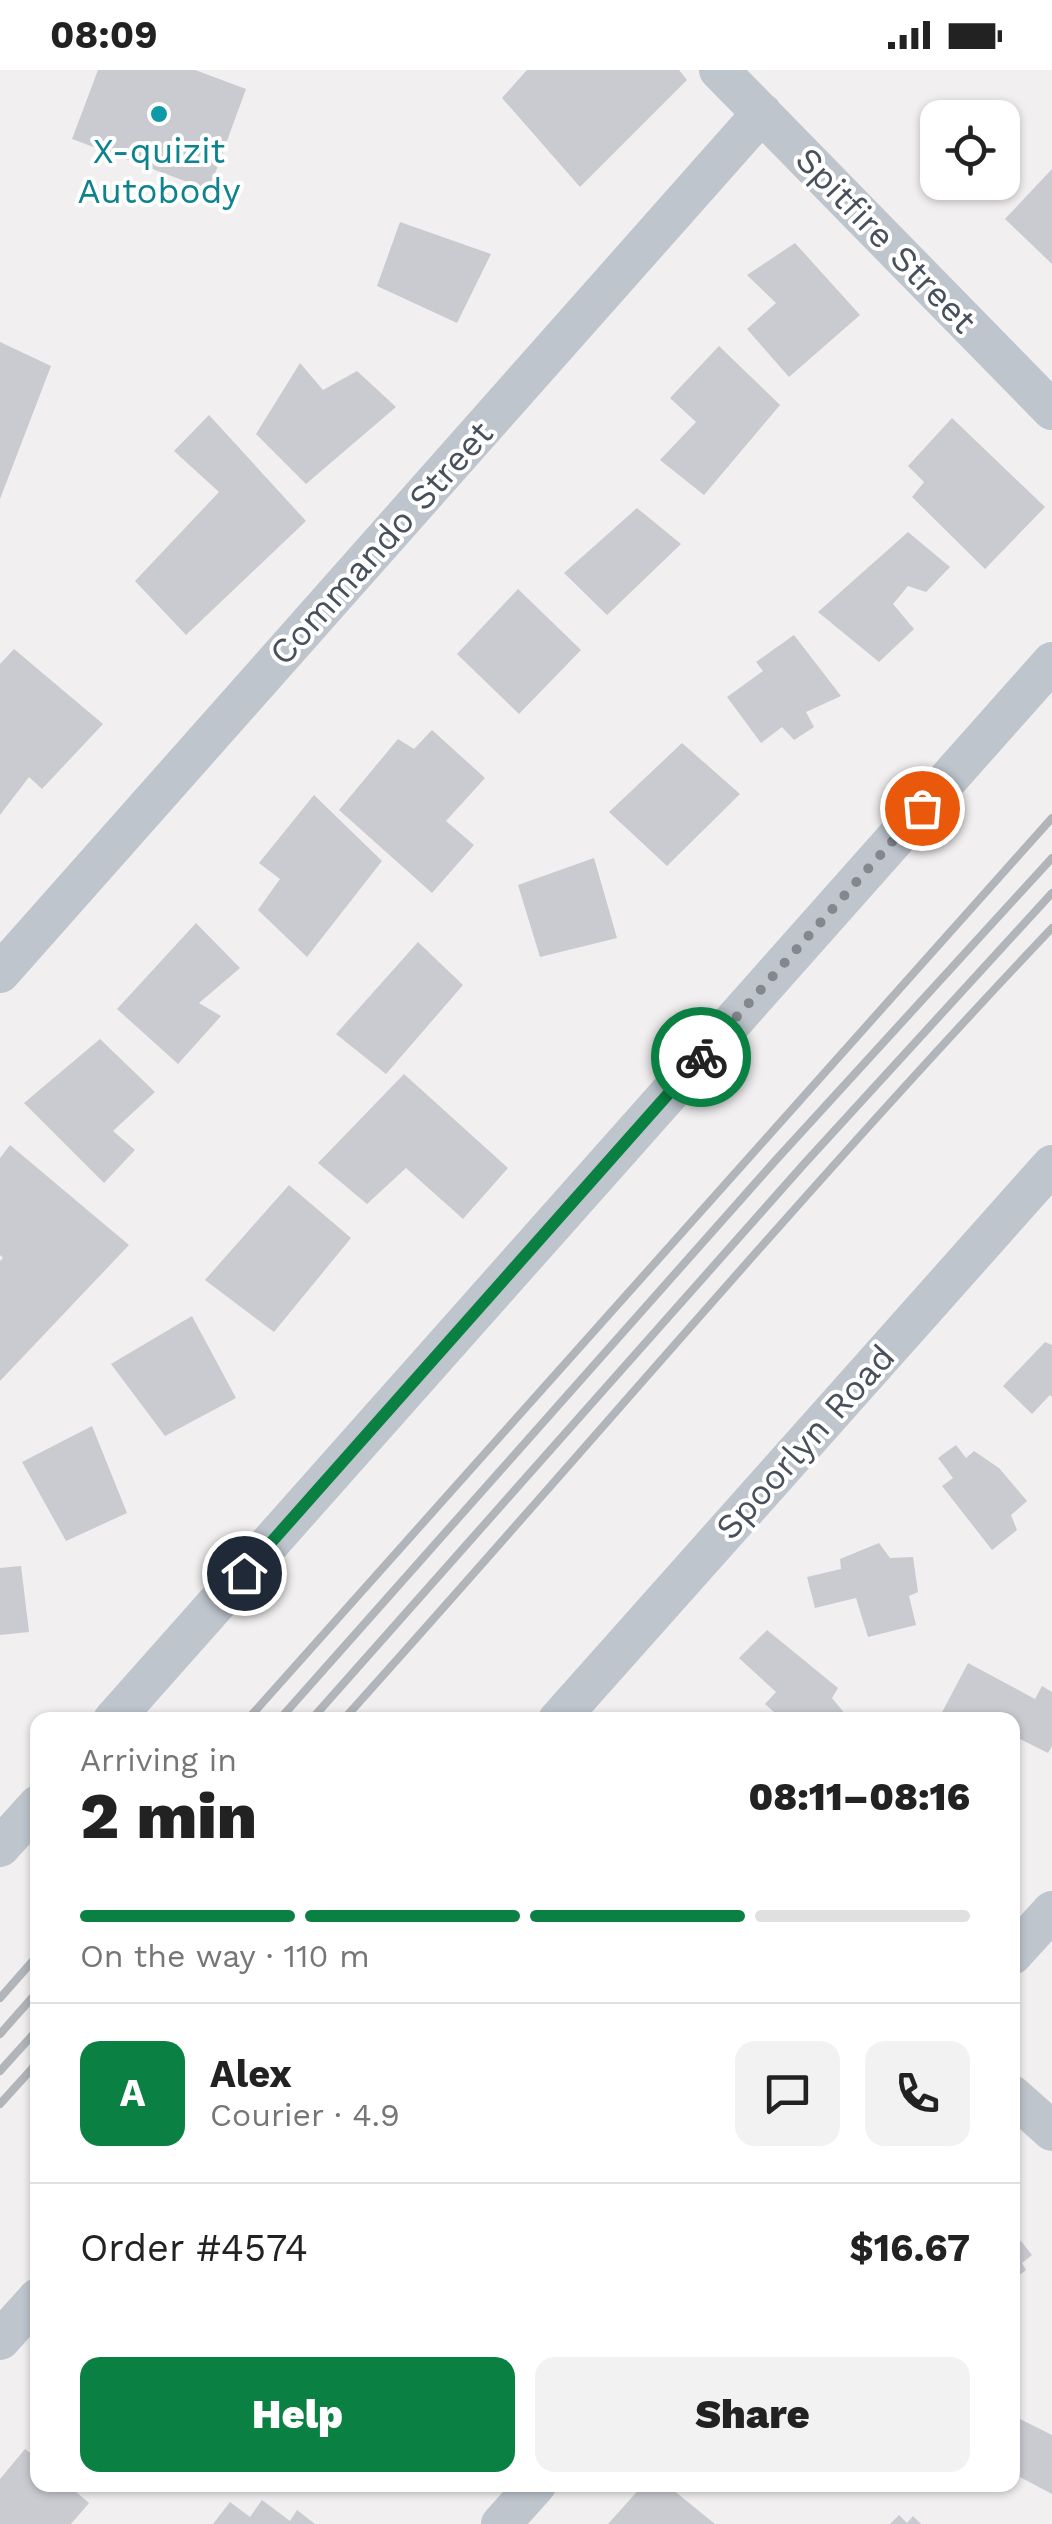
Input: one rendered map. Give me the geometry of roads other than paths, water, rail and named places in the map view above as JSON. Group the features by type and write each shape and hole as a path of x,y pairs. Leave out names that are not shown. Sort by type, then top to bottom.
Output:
{"street":[{"name":"Spitfire Street","path":"720,70 1052,410"},
{"name":"Commando Street","path":"0,974 762,113"},
{"path":"120,1712 1052,662"},
{"name":"Spoorlyn Road","path":"579,1712 1052,1165"},
{"path":"0,1848 30,1814"},
{"path":"1020,1946 1052,1912"},
{"path":"1020,2101 1052,2131"},
{"path":"0,2340 30,2307"},
{"path":"502,2524 530,2492"}],"railway":[{"path":"254,1712 1052,818"},
{"path":"286,1712 775,1161 1052,858"},
{"path":"318,1712 804,1164 1052,893"},
{"path":"350,1712 783,1222 1052,928"},
{"path":"0,1998 30,1964"},
{"path":"0,2034 30,2000"},
{"path":"0,2071 30,2038"},
{"path":"0,2104 30,2071"}],"place":[{"name":"X-quizit Autobody","path":"159,114"}]}
